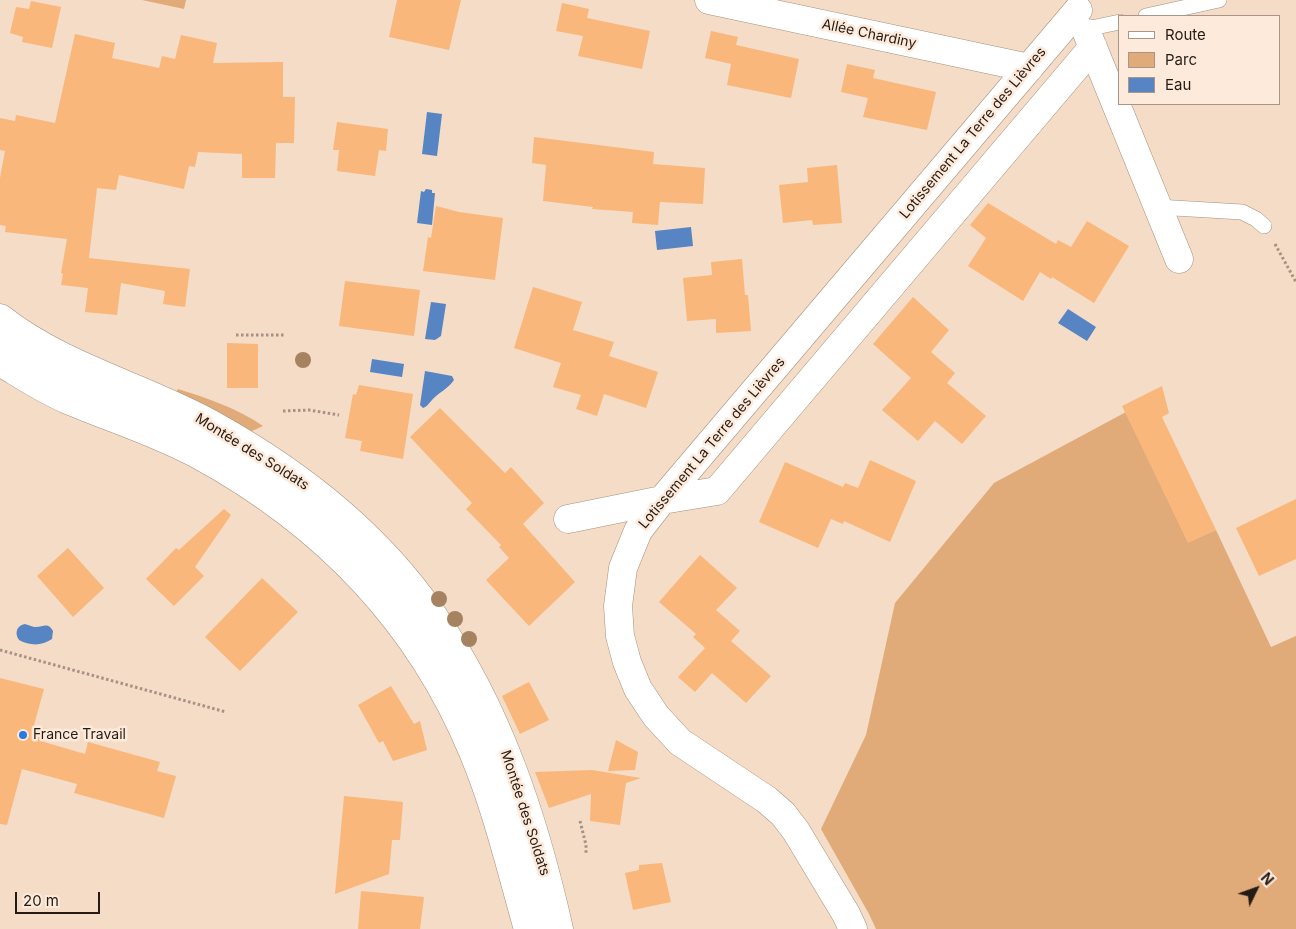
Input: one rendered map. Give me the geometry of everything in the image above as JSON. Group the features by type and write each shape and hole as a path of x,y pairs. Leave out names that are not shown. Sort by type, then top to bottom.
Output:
{"street":[{"name":"Allée Chardiny","path":"709,0 1029,68"},
{"name":"Lotissement La Terre des Lièvres","path":"853,929 796,831 783,814 767,800 680,742 656,716 638,689 627,662 620,636 620,596 623,568 638,531 662,500 1029,68 1083,22"},
{"path":"568,519 717,491 1083,22 1179,259"},
{"name":"Montée des Soldats","path":"0,318 19,333 48,349 82,366 171,403 270,459 319,494 393,565 432,613 478,690 494,724 517,779 541,857 559,929"},
{"name":"Montée des Soldats","path":"0,362 66,399 169,440 197,454 265,495 321,539 369,586 416,645 448,701 473,751 502,836 528,929"}],"lane":[{"path":"1151,15 1220,0"},
{"path":"1083,22 1118,22"},
{"path":"1158,207 1242,212 1256,219 1264,226"},
{"path":"0,340 39,365 74,382 167,420 273,481 332,527 364,555 382,574 430,637 462,692 487,744 519,830 545,929"}],"path":[{"path":"1264,226 1296,282"},
{"path":"236,335 284,335"},
{"path":"284,411 309,410 339,415"},
{"path":"0,650 226,712"},
{"path":"580,821 586,845 586,854"}],"green space":[{"path":"142,0 186,0 184,9"},
{"path":"178,389 232,409 263,426 252,431 244,431 174,395"},
{"path":"1126,412 1188,542 1216,530 1271,647 1296,636 1296,929 876,929 821,829 866,735 895,603 994,483"}],"water":[{"path":"427,112 442,114 437,156 422,154"},
{"path":"426,189 432,190 432,193 435,193 432,225 417,223 421,191 424,192"},
{"path":"691,227 693,246 657,250 655,231"},
{"path":"431,302 446,304 441,336 435,340 425,339"},
{"path":"1068,309 1096,327 1087,341 1058,323"},
{"path":"372,359 404,364 402,377 370,372"},
{"path":"425,371 452,376 454,380 423,408 420,405"},
{"path":"25,624 34,627 49,626 53,631 52,639 36,644 19,640 17,630"}],"building":[{"path":"397,0 461,0 449,50 389,37"},
{"path":"31,1 61,7 52,48 22,42 23,37 10,33 16,7 29,9"},
{"path":"562,3 589,9 587,18 650,31 642,69 578,56 583,36 556,31"},
{"path":"711,31 738,37 736,45 799,59 791,98 727,85 731,64 705,58"},
{"path":"75,34 115,43 112,58 159,68 162,56 175,59 181,35 217,43 213,63 283,62 283,97 295,97 294,143 276,143 275,178 242,178 242,154 198,152 195,167 189,166 184,189 119,175 116,190 97,188 89,258 190,269 185,307 163,304 165,291 121,283 117,315 85,312 88,288 61,285 63,274 61,273 67,239 5,232 6,226 0,225 0,178 5,151 0,150 0,118 15,121 16,115 55,123"},
{"path":"847,64 875,70 873,78 936,92 927,130 863,117 868,98 841,92"},
{"path":"337,122 388,129 386,151 379,150 375,176 337,171 339,150 333,150"},
{"path":"534,137 654,152 653,164 705,168 703,204 660,202 658,225 632,223 633,212 592,209 593,207 543,201 546,165 532,163"},
{"path":"837,165 842,223 813,225 812,220 783,223 779,185 808,182 807,168"},
{"path":"988,203 1056,244 1058,240 1071,247 1087,221 1129,246 1094,303 1052,277 1051,279 1040,272 1023,301 968,266 986,238 970,225"},
{"path":"436,206 459,212 503,218 495,280 423,271 428,237 431,238"},
{"path":"742,259 751,331 716,333 716,319 687,321 683,278 712,275 711,262"},
{"path":"345,281 420,290 414,336 339,326"},
{"path":"533,287 582,302 573,330 614,342 609,356 658,372 646,408 604,394 597,416 576,409 581,395 553,387 561,363 514,348"},
{"path":"913,297 949,330 931,352 955,373 947,383 986,416 962,444 935,421 918,441 882,410 911,378 873,344"},
{"path":"227,343 258,344 258,388 227,388"},
{"path":"359,385 413,394 403,459 360,451 362,441 345,438 353,394 356,395"},
{"path":"1162,386 1169,413 1162,417 1216,530 1188,543 1122,406"},
{"path":"440,408 505,473 511,467 544,503 523,524 575,582 529,626 486,580 509,558 499,547 501,545 466,509 472,503 410,437"},
{"path":"870,460 916,481 890,542 844,521 843,524 831,519 818,548 759,522 785,462 843,487 845,483 858,488"},
{"path":"1296,499 1296,559 1259,576 1236,528"},
{"path":"224,509 231,515 195,567 204,576 174,606 146,579 176,548 179,550"},
{"path":"68,548 104,588 73,617 37,576"},
{"path":"700,555 737,588 716,610 740,631 731,641 771,676 746,703 712,673 695,692 678,677 705,648 693,637 696,634 659,602"},
{"path":"262,578 298,612 240,671 205,637"},
{"path":"0,678 44,689 34,725 48,729 44,742 85,754 88,742 160,762 157,771 176,776 164,818 74,793 77,784 22,769 7,825 0,824"},
{"path":"529,682 549,720 520,734 502,696"},
{"path":"391,686 414,724 420,721 427,750 393,761 383,741 379,743 358,705"},
{"path":"616,740 638,752 635,770 608,771"},
{"path":"592,770 641,778 626,783 620,825 590,821 591,794 549,808 535,772"},
{"path":"344,796 403,802 400,840 392,840 389,874 335,894"},
{"path":"662,863 671,902 633,910 625,873 639,870 639,865"},
{"path":"361,891 424,897 420,929 358,929"}],"place":[{"name":"France Travail","path":"23,735"}]}
